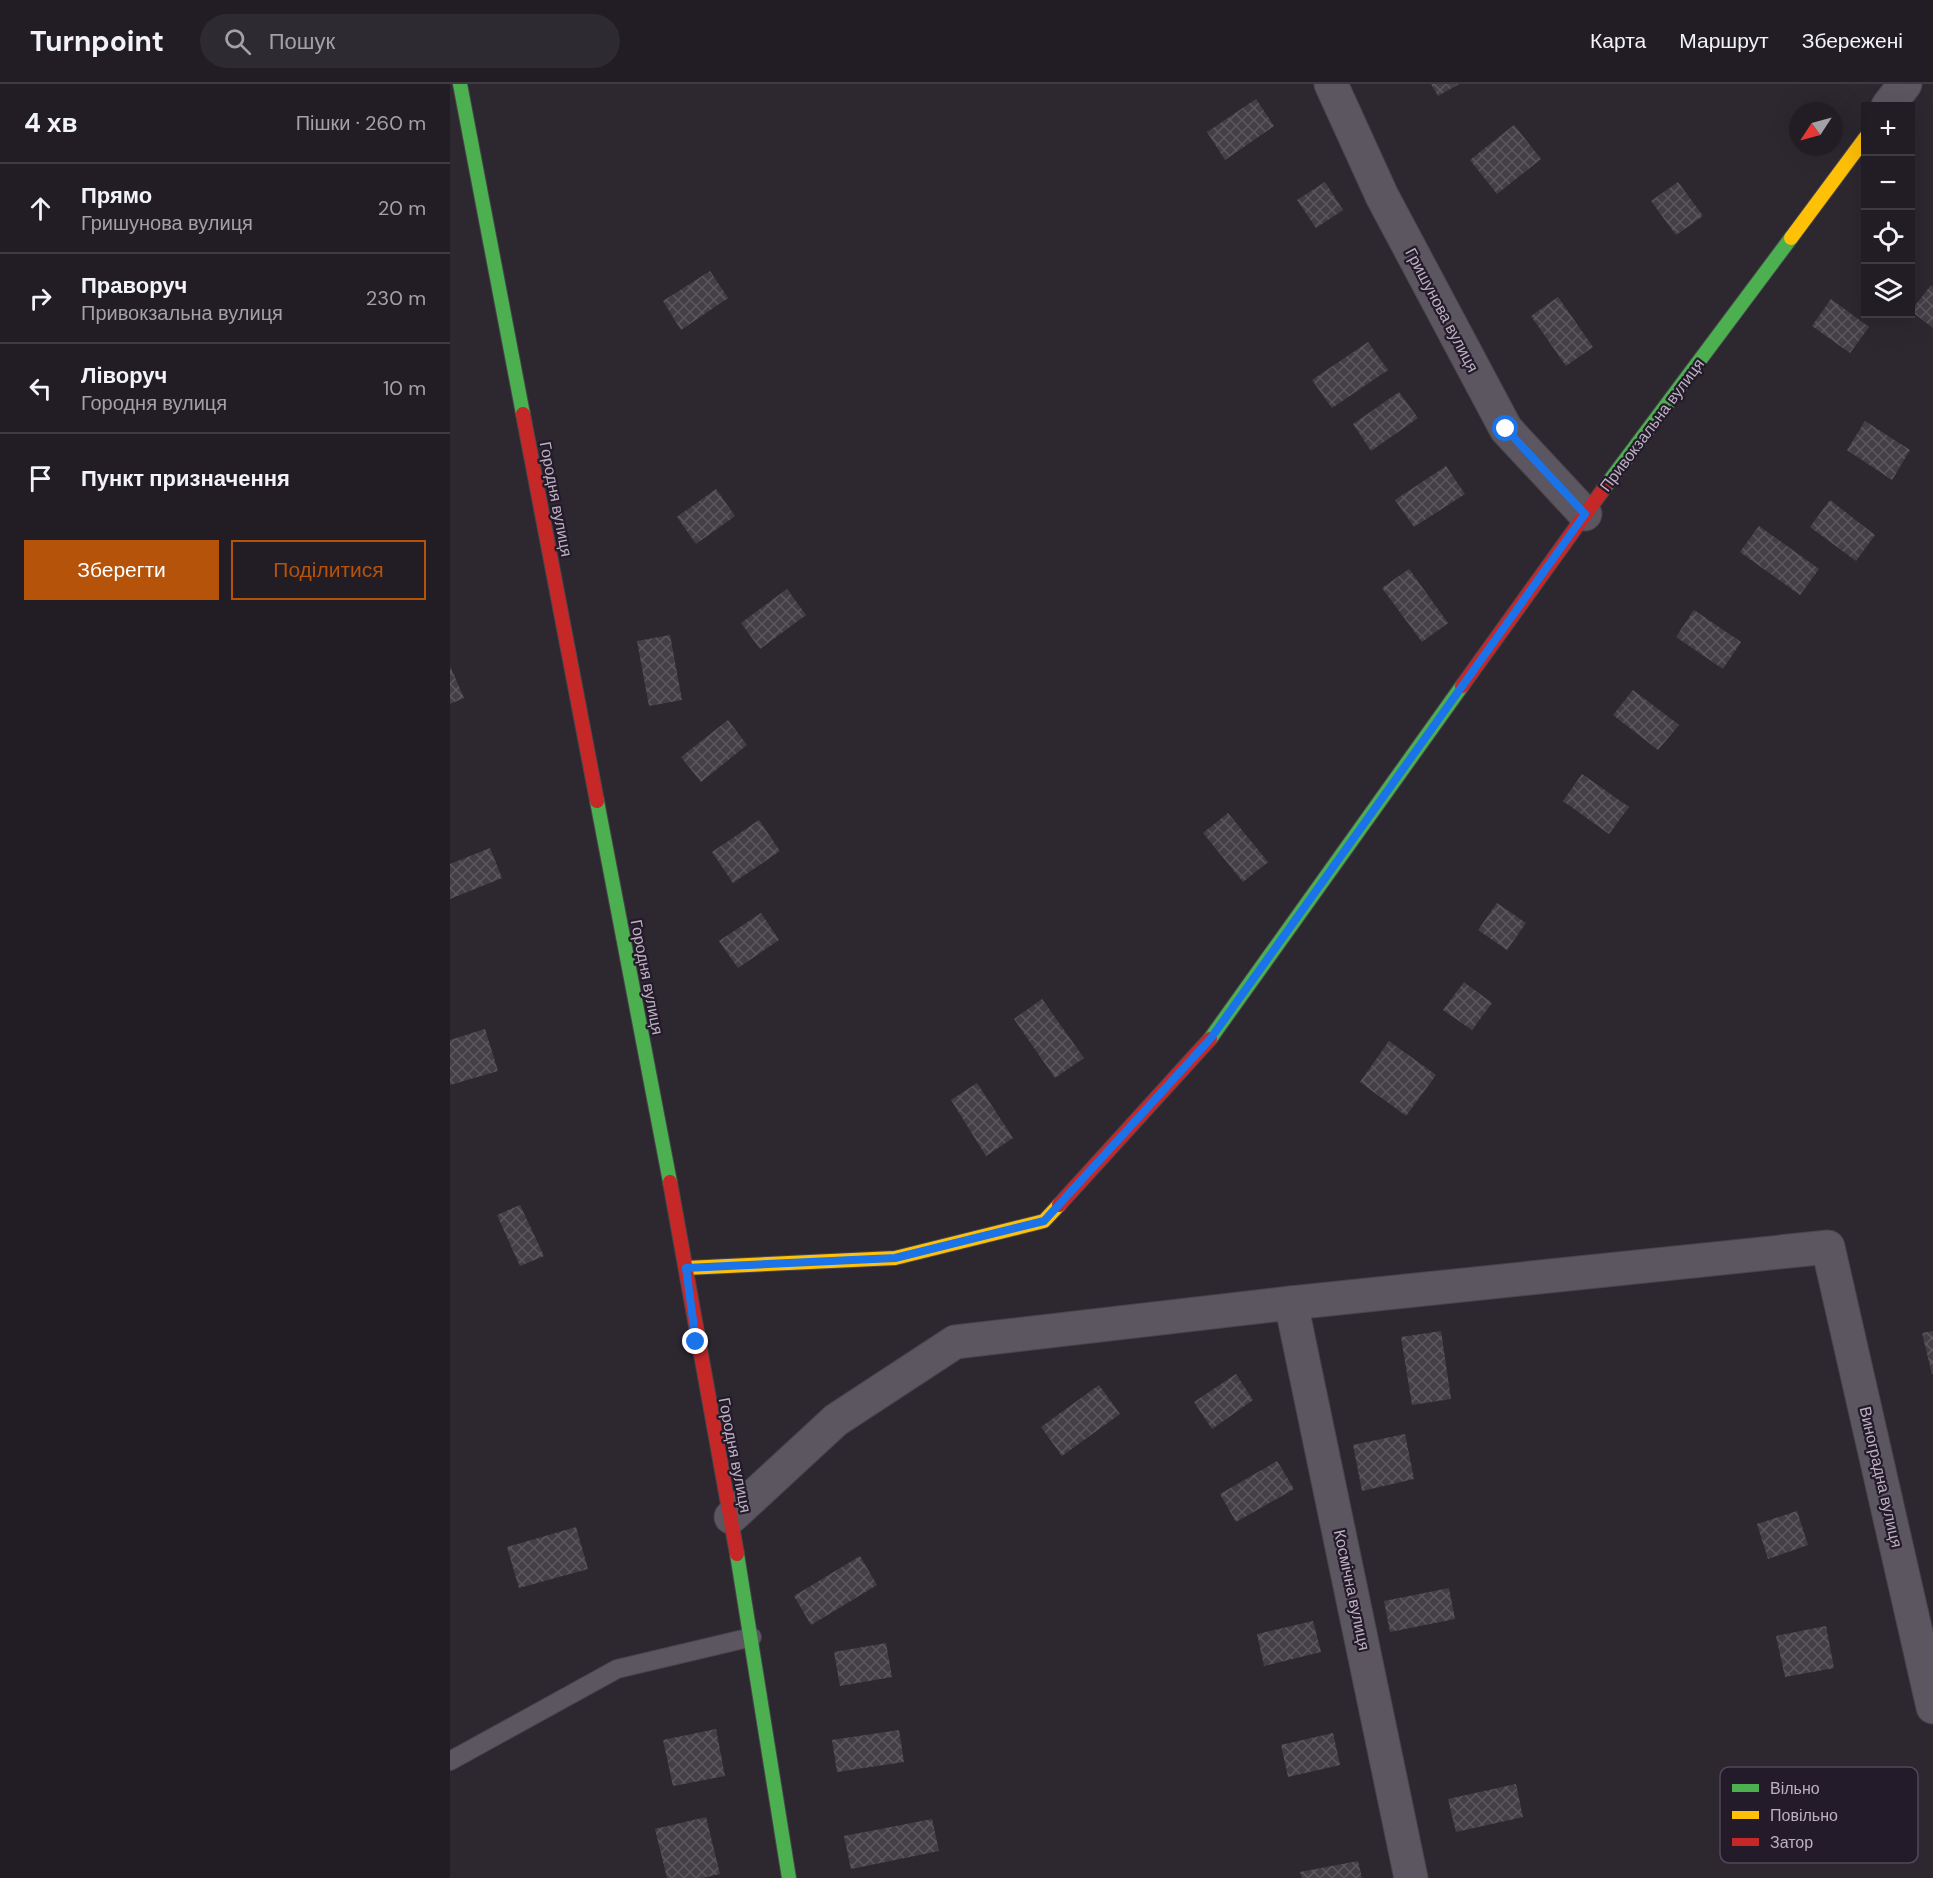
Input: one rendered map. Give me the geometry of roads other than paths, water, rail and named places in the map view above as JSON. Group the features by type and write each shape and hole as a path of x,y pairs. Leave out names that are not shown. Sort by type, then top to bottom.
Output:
{"street":[{"name":"Городня вулиця","path":"460,84 686,1268 696,1342 752,1637 789,1878"},
{"name":"Гришунова вулиця","path":"1331,84 1382,196 1506,429 1585,514"},
{"path":"1891,102 1905,84"},
{"name":"Привокзальна вулиця","path":"686,1268 895,1258 1044,1221 1211,1038 1585,514 1861,144"},
{"name":"Виноградна вулиця","path":"1291,1303 1828,1247 1933,1707"},
{"path":"731,1517 836,1420 955,1342 1291,1303"},
{"name":"Космічна вулиця","path":"1291,1303 1411,1878"}],"lane":[{"path":"450,1761 617,1669 752,1637"}]}
